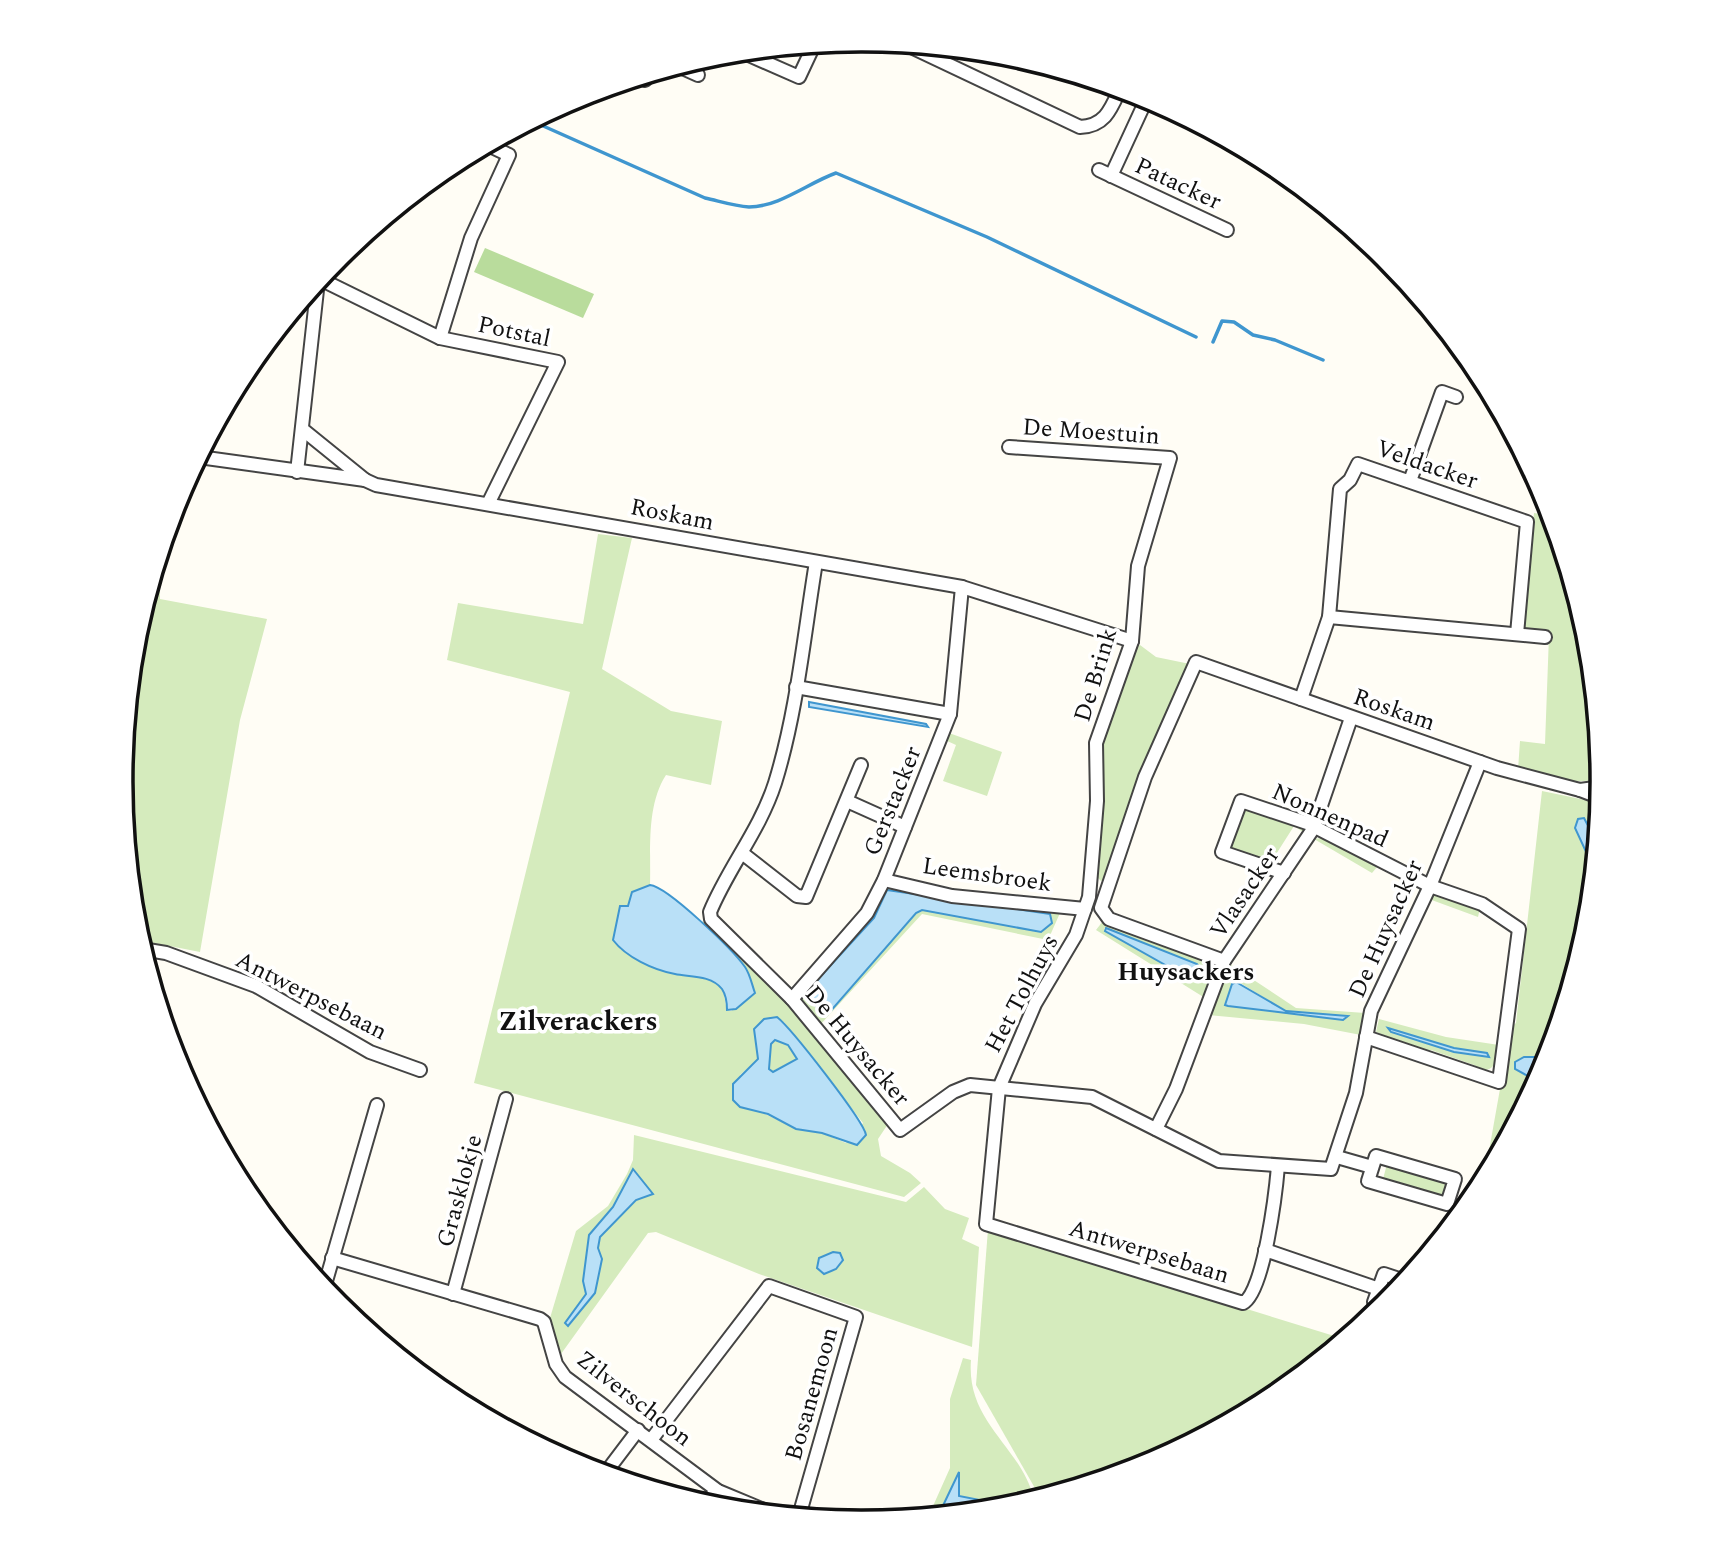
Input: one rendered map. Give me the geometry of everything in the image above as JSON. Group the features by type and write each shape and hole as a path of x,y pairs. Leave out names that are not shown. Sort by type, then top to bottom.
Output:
{"street":[{"path":"760,60 799,77 810,54"},
{"path":"931,56 1080,127 1091,127 1102,121 1115,98"},
{"path":"692,72 698,75"},
{"name":"Patacker","path":"1141,108 1105,173 1227,230"},
{"path":"440,338 471,238 509,155 498,150"},
{"name":"Potstal","path":"329,285 440,338 558,362 488,504"},
{"path":"297,472 317,298"},
{"path":"1410,481 1442,392 1456,397"},
{"path":"302,429 365,480"},
{"name":"De Moestuin","path":"1009,447 1170,458"},
{"name":"Roskam","path":"208,458 365,480 376,485 962,587 1132,641"},
{"name":"De Brink","path":"1085,909 1091,887 1097,801 1096,743 1132,641 1138,566 1170,458"},
{"name":"Veldacker","path":"1301,699 1329,617 1340,489 1350,480 1358,464 1527,522 1517,634"},
{"name":"De Huysacker","path":"816,562 796,687 775,783 742,853 712,907 711,919 792,999 900,1130 953,1092 970,1085 1092,1097 1219,1161 1329,1170 1337,1157 1356,1093 1376,998 1430,886 1480,762"},
{"name":"Gerstacker","path":"792,999 867,913 884,880 950,714 962,587"},
{"path":"1329,617 1545,637"},
{"name":"Roskam","path":"1224,961 1109,919 1102,911 1145,777 1196,662 1480,762 1547,784 1589,794"},
{"path":"796,687 950,714"},
{"name":"Vlasacker","path":"1156,1129 1176,1089 1224,961 1313,829 1351,718"},
{"path":"742,853 797,896 806,897 861,765"},
{"name":"Roskam","path":"1580,790 1590,788"},
{"path":"847,801 905,827"},
{"name":"Nonnenpad","path":"1284,873 1222,852 1241,801 1307,824 1430,886 1482,904 1519,929 1499,1082 1366,1037"},
{"name":"Leemsbroek","path":"884,880 952,896 1085,909"},
{"name":"Het Tolhuys","path":"986,1224 999,1088 1035,1004 1068,951 1085,909"},
{"name":"Antwerpsebaan","path":"154,951 256,986 370,1052 420,1070"},
{"name":"Grasklokje","path":"453,1294 506,1099"},
{"path":"327,1276 377,1105"},
{"path":"1376,1156 1455,1179 1447,1204 1368,1181 1372,1167 1376,1156"},
{"path":"1337,1157 1372,1167"},
{"name":"Antwerpsebaan","path":"986,1224 1242,1303 1252,1294 1274,1218 1279,1166"},
{"path":"1265,1250 1379,1289"},
{"name":"Zilverschoon","path":"332,1258 544,1322 556,1364 565,1377 718,1491 736,1499"},
{"path":"1376,1297 1384,1274 1394,1277"},
{"name":"Bosanemoon","path":"651,1440 769,1286 856,1317 802,1507"},
{"path":"612,1465 638,1430"},
{"path":"714,1495 718,1491"}],"green space":[{"path":"485,248 594,294 583,318 474,272"},
{"path":"1534,513 1539,514 1551,547 1576,639 1584,686 1590,780 1560,780 1518,770 1520,741 1545,744 1549,635 1523,632"},
{"path":"598,534 632,538 602,669 671,711 722,721 711,785 666,775 660,787 652,814 650,885 632,892 628,906 624,905 620,949 665,971 707,979 717,984 723,990 727,1010 731,1011 755,993 747,969 698,920 704,922 760,970 888,1124 878,1139 881,1156 910,1173 921,1183 904,1197 474,1083 570,692 447,660 458,603 583,624","holes":["784,1022 863,1123 846,1143 822,1133 796,1129 761,1112 740,1075 758,1059 754,1029"]},
{"path":"160,586 160,599 267,619 240,720 200,952 152,942 139,876 133,781 135,733 139,686"},
{"path":"1140,645 1156,657 1190,664 1105,879 1101,881 1097,877 1101,744 1135,647"},
{"path":"949,733 1002,752 987,796 943,781 956,745 945,740"},
{"path":"1542,791 1589,801 1584,876 1565,970 1535,1060 1523,1074 1527,1076 1489,1150 1511,1027 1516,1023"},
{"path":"1243,805 1304,825 1303,832 1294,826 1273,859 1283,867 1226,851"},
{"path":"1321,838 1377,867 1372,873 1314,839"},
{"path":"884,886 1060,913 1048,940 922,914 819,1026 799,1000","holes":["884,896 1050,914 1052,923 1041,932 922,910 824,1012 810,999 808,990 871,922"]},
{"path":"1434,893 1480,908 1478,917 1429,899"},
{"path":"1103,921 1211,959 1216,969 1205,998 1096,930","holes":["1104,928 1197,964 1192,980"]},
{"path":"1228,963 1296,1008 1365,1013 1361,1035 1304,1024 1208,1015","holes":["1232,984 1242,984 1286,1011 1348,1016 1295,1014 1228,1006 1226,1000"]},
{"path":"1379,1019 1446,1037 1499,1045 1497,1058 1491,1068 1482,1070 1376,1032","holes":["1388,1028 1454,1048 1487,1053 1488,1057 1454,1052 1392,1032"]},
{"path":"779,1039 792,1049 797,1059 771,1072 771,1044"},
{"path":"634,1135 906,1202 924,1187 945,1209 969,1218 962,1239 979,1247 972,1347 759,1274 656,1232 648,1233 561,1354 550,1318 576,1231 608,1206 633,1160","holes":["632,1170 640,1197 600,1237 598,1248 602,1259 595,1293 569,1326 565,1323 586,1294 583,1281 589,1235 613,1207"]},
{"path":"1387,1164 1448,1183 1446,1195 1442,1197 1383,1179"},
{"path":"988,1229 1334,1336 1266,1387 1184,1434 1096,1471 1035,1489 976,1385"},
{"path":"963,1358 971,1360 972,1382 977,1401 985,1418 1018,1464 1031,1490 976,1500 963,1498 957,1493 959,1473 944,1504 933,1505 950,1468 950,1399"}],"water":[{"path":"809,702 926,724 928,727 809,707"},
{"path":"1584,818 1588,826 1586,852 1575,828 1578,819"},
{"path":"650,885 659,888 685,907 745,967 755,993 736,1009 727,1010 723,991 712,981 649,966 625,952 613,940 620,906 628,906 632,892"},
{"path":"887,890 1050,914 1052,923 1041,932 922,910 916,913 829,1013 821,1010 812,1001 808,990 874,918"},
{"path":"1106,928 1197,964 1203,971 1201,979 1192,980 1105,931"},
{"path":"1236,982 1286,1011 1348,1016 1343,1020 1225,1005 1232,984"},
{"path":"777,1017 841,1094 866,1135 857,1145 822,1133 796,1129 768,1114 740,1107 733,1100 733,1084 758,1059 754,1029 764,1019","holes":["775,1040 788,1045 797,1059 773,1072 769,1069 771,1044"]},
{"path":"1388,1028 1454,1048 1487,1053 1489,1057 1454,1052 1391,1032"},
{"path":"1524,1057 1536,1057 1528,1076 1515,1069 1515,1062"},
{"path":"633,1169 653,1194 636,1200 600,1237 598,1248 602,1259 595,1293 568,1326 565,1323 586,1294 583,1281 589,1235 613,1207"},
{"path":"833,1252 840,1253 843,1260 836,1269 824,1274 817,1268 819,1258"},
{"path":"959,1472 959,1496 978,1500 944,1504"}],"waterway":[{"path":"543,126 705,198 738,206 771,203 836,173 987,237 1196,337"},
{"path":"1213,342 1222,321 1234,322 1253,335 1275,340 1323,360"}],"district":[{"name":"Huysackers","path":"1186,972"},
{"name":"Zilverackers","path":"578,1021"}]}
